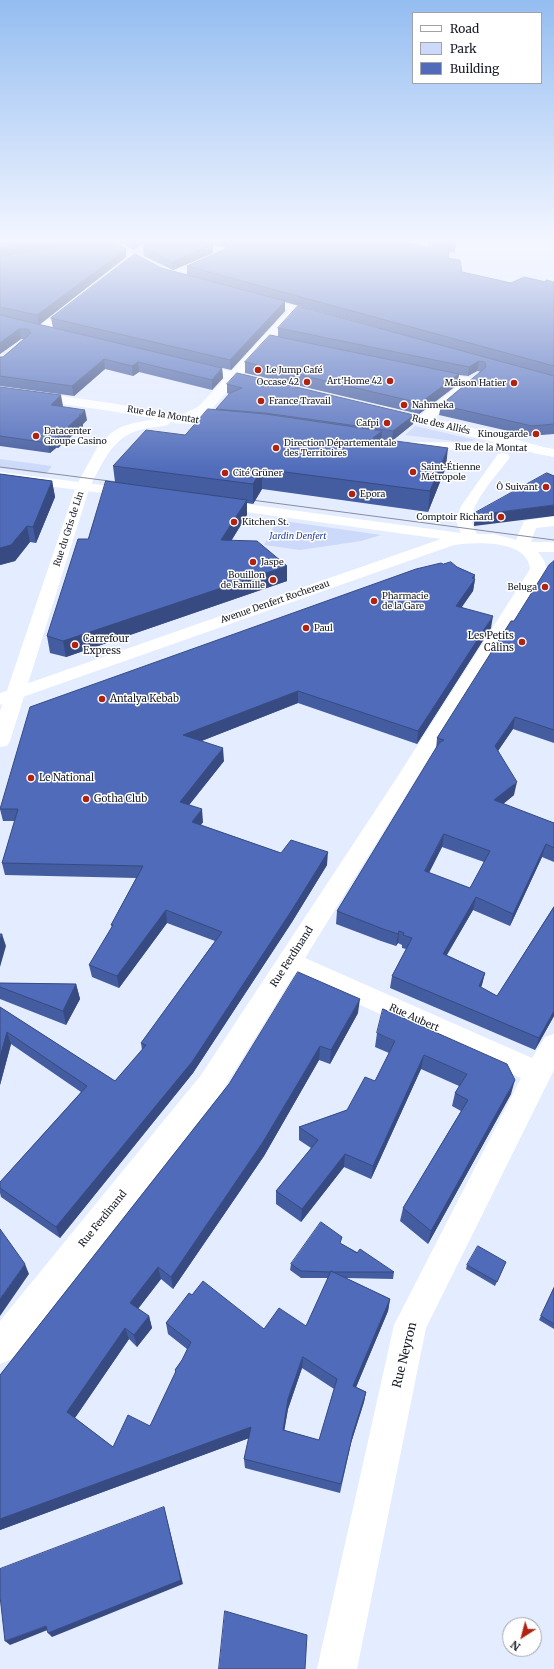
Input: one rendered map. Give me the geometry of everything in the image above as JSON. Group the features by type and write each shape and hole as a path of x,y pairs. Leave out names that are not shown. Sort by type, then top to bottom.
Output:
{"street":[{"path":"41,330 58,317"},
{"path":"180,420 194,415 204,409 289,317"},
{"path":"324,317 335,320"},
{"path":"27,327 56,333"},
{"path":"267,340 280,342"},
{"path":"182,364 272,385"},
{"path":"417,371 470,382"},
{"path":"423,420 482,372"},
{"name":"Rue de la Montat","path":"0,391 117,408 180,420 236,425"},
{"name":"Rue des Alliés","path":"370,408 554,453"},
{"name":"Rue du Gris de Lin","path":"0,741 8,696 83,486 105,446 116,436 126,430 138,426 180,420"},
{"name":"Rue de la Montat","path":"398,447 506,447 538,450 517,456 445,456 419,453 398,447"},
{"path":"538,450 554,447"},
{"path":"472,538 464,521 466,511 474,496 503,456"},
{"path":"0,476 150,495"},
{"path":"204,502 472,538"},
{"path":"522,547 529,524 554,521"},
{"name":"Avenue Denfert Rochereau","path":"8,696 451,541 472,538 494,539 522,547 554,547"},
{"name":"Rue Ferdinand","path":"0,1347 211,1084 538,570 538,563 533,554 522,547"},
{"name":"Rue Aubert","path":"289,962 538,1073"},
{"name":"Rue Neyron","path":"337,1669 366,1523 410,1325 538,1073 554,1045"}],"green space":[{"path":"415,426 476,440 462,442 405,435"},
{"path":"0,459 52,466 46,474 0,468"},
{"name":"Jardin Denfert","path":"277,520 381,535 361,541 300,550 264,545"}],"building":[{"path":"0,317 8,317 222,368 212,380 138,362 132,366 104,359 72,386 0,376 0,357 3,357 31,333 28,329 19,329 0,343"},
{"path":"52,317 270,317 230,360 51,318"},
{"path":"288,317 338,317 554,376 554,424 532,426 441,405 486,367 485,362 479,361 469,367 278,328"},
{"path":"374,317 554,317 554,366"},
{"path":"270,335 459,374 420,403 245,362"},
{"path":"237,373 414,415 393,431 265,413 216,409 230,393 242,388 227,384"},
{"path":"0,387 61,395 51,405 85,410 57,437 48,443 0,436"},
{"path":"208,409 265,414 382,431 373,438 448,448 430,491 262,469 253,484 113,466 146,430 185,435"},
{"path":"547,473 554,476 554,505 476,515 475,513"},
{"path":"0,474 52,481 33,527 27,526 11,545 0,548"},
{"path":"106,481 247,500 221,540 257,541 287,566 63,641 47,636 78,539 88,539"},
{"path":"554,561 554,730 515,717 495,746 517,782 494,800 554,823 554,848 546,844 513,914 476,897 443,954 485,973 479,986 497,996 554,907 554,1011 539,1038 392,976 412,938 403,935 404,933 399,931 398,934 337,911 439,743 444,740 437,738 511,621 514,621 549,565","holes":["444,834 490,851 470,888 425,871"]},
{"path":"451,562 457,567 475,575 472,578 475,579 456,606 493,616 418,731 298,691 183,735 223,748 180,802 202,809 192,822 281,853 291,840 328,852 292,910 192,1062 56,1227 0,1188 0,1182 87,1086 7,1032 0,1057 0,1007 115,1081 146,1045 141,1043 222,932 166,910 117,976 89,965 113,925 111,925 143,866 2,863 18,809 0,809 30,707 416,569"},
{"path":"298,972 360,999 331,1050 320,1046 263,1142 171,1277 158,1267 130,1303 149,1316 134,1335 125,1328 67,1412 113,1447 128,1415 150,1426 176,1371 175,1370 191,1342 166,1323 189,1293 192,1295 203,1281 264,1329 279,1308 306,1326 331,1271 390,1299 353,1386 366,1392 353,1433 341,1484 244,1459 251,1427 0,1519 0,1375 229,1084","holes":["303,1357 337,1379 319,1440 283,1430 288,1399"]},
{"path":"0,983 76,984 63,1011 0,987"},
{"path":"383,1009 507,1064 515,1080 431,1231 403,1208 468,1100 455,1093 467,1074 424,1055 373,1166 345,1154 302,1209 276,1191 318,1140 299,1127 347,1110 365,1077 375,1081 395,1041 377,1033"},
{"path":"321,1222 342,1237 340,1243 357,1253 360,1249 394,1272 301,1271 291,1264"},
{"path":"0,1229 25,1264 0,1299"},
{"path":"478,1246 506,1262 497,1282 467,1265"},
{"path":"554,1288 554,1324 541,1316"},
{"path":"164,1507 181,1580 48,1633 46,1626 5,1641 0,1596 0,1569"},
{"path":"225,1611 307,1635 305,1669 219,1669"}],"tram line":[{"path":"0,467 125,483"},
{"path":"244,499 554,540"}],"place":[{"name":"Le Jump Café","path":"258,370"},
{"name":"Art'Home 42","path":"390,381"},
{"name":"Occase 42","path":"307,382"},
{"name":"Maison Hatier","path":"514,383"},
{"name":"France Travail","path":"261,401"},
{"name":"Nahmeka","path":"404,405"},
{"name":"Cafpi","path":"387,423"},
{"name":"Kinougarde","path":"536,434"},
{"name":"Datacenter Groupe Casino","path":"36,436"},
{"name":"Direction Départementale des Territoires","path":"276,448"},
{"name":"Saint-Étienne Métropole","path":"413,472"},
{"name":"Cité Grüner","path":"225,473"},
{"name":"Ô Suivant","path":"546,487"},
{"name":"Epora","path":"352,494"},
{"name":"Comptoir Richard","path":"501,517"},
{"name":"Kitchen St.","path":"234,522"},
{"name":"Jaspe","path":"253,562"},
{"name":"Bouillon de Famille","path":"273,580"},
{"name":"Beluga","path":"545,587"},
{"name":"Pharmacie de la Gare","path":"374,601"},
{"name":"Paul","path":"306,628"},
{"name":"Les Petits Câlins","path":"522,642"},
{"name":"Carrefour Express","path":"75,645"},
{"name":"Antalya Kebab","path":"102,699"},
{"name":"Le National","path":"31,778"},
{"name":"Gotha Club","path":"86,799"}]}
